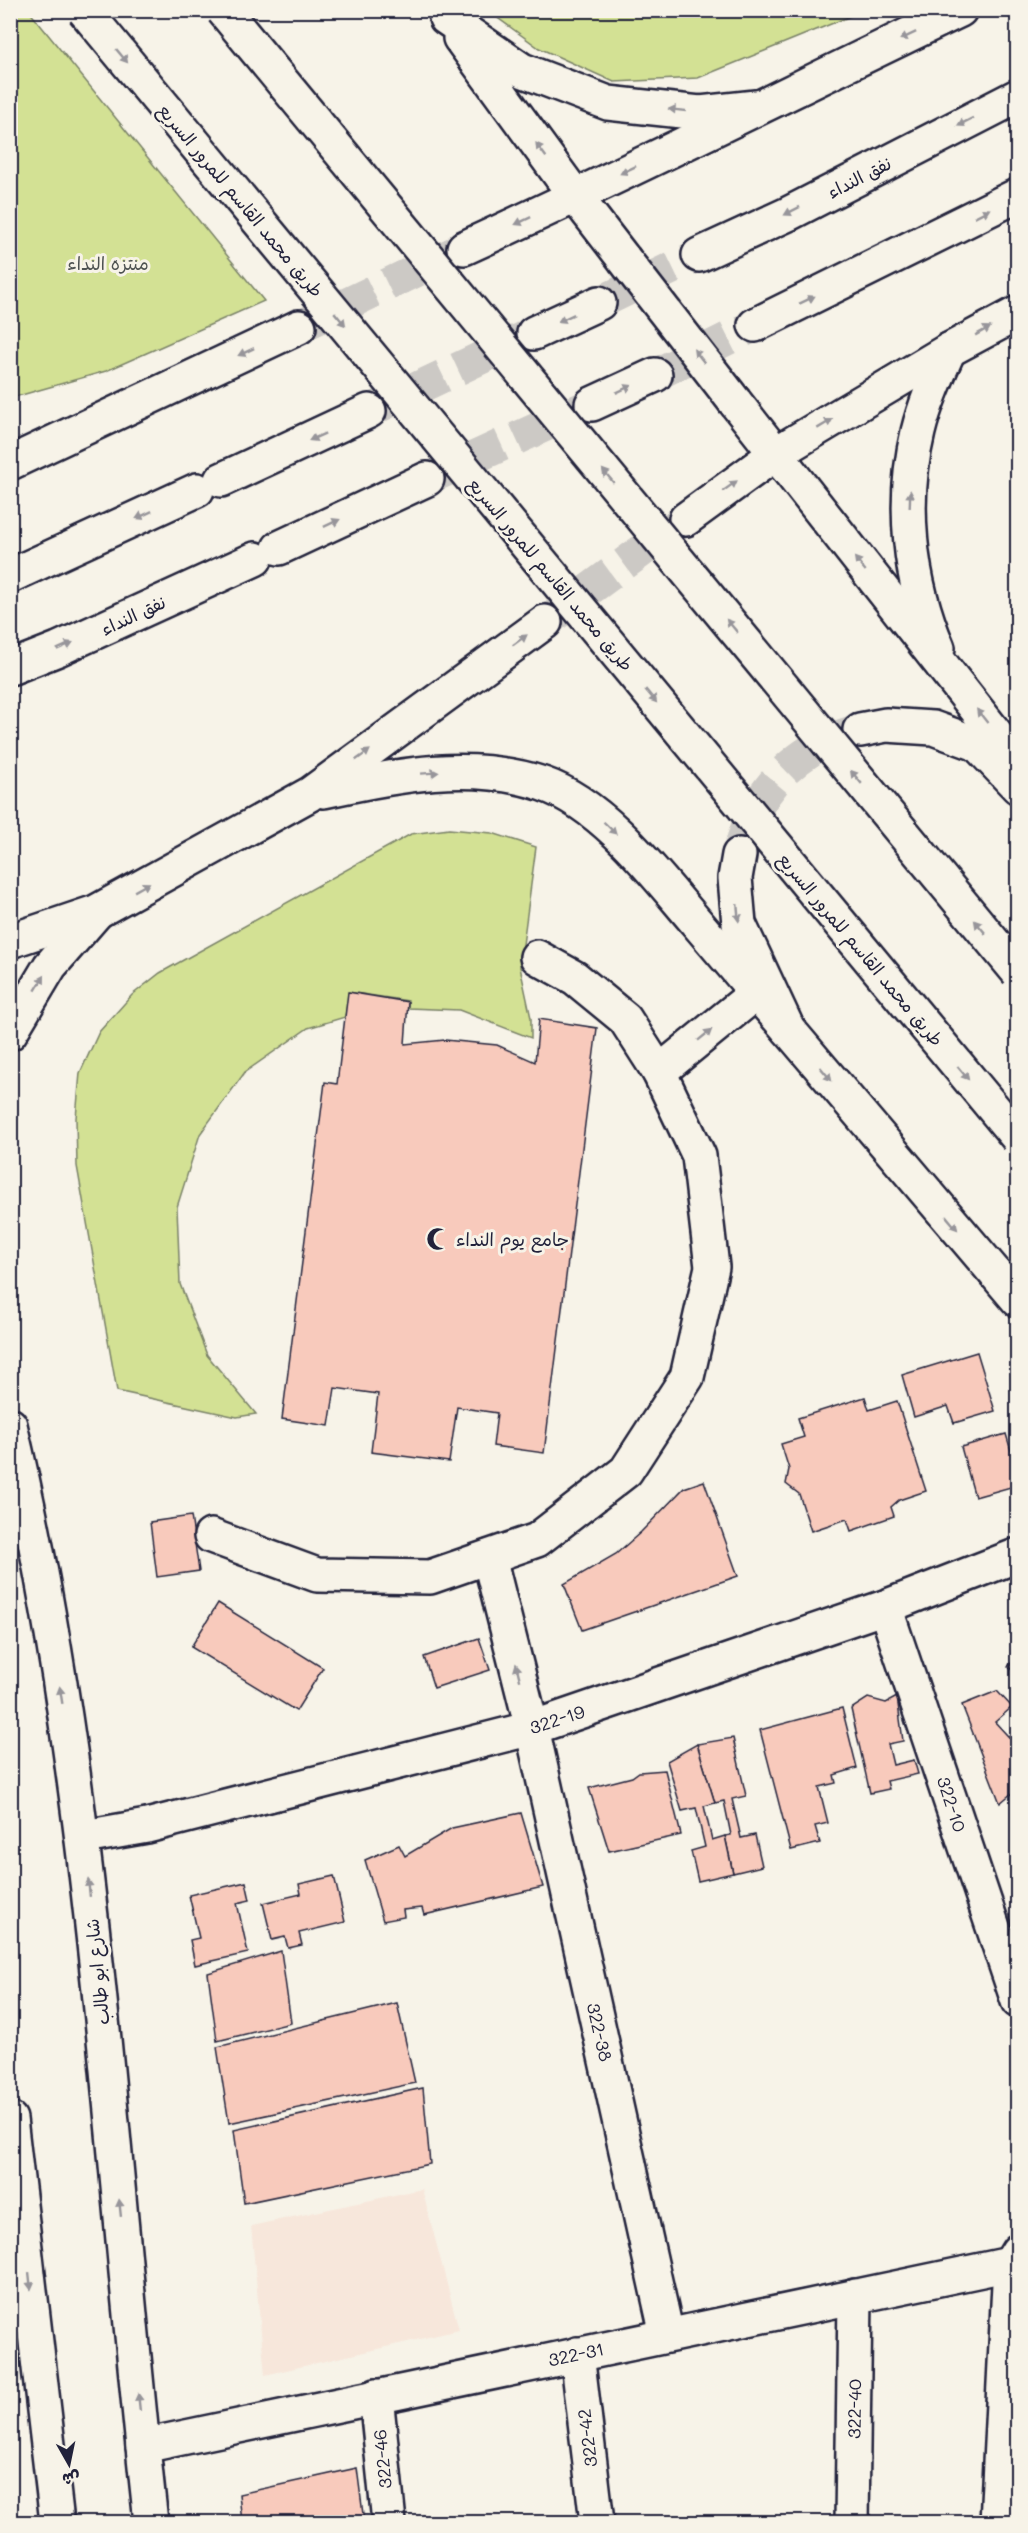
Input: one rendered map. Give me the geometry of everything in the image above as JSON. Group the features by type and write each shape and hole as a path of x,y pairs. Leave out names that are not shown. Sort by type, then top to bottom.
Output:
{"main road":[{"name":"طريق محمد القاسم للمرور السريع","path":"84,10 1017,1138"},
{"path":"223,10 1017,972"},
{"path":"464,248 576,197 756,107 960,10"},
{"path":"442,14 522,70 608,103 700,113 756,107"},
{"path":"442,14 576,197 1017,762"},
{"name":"نفق النداء","path":"699,255 798,208 1017,96"},
{"path":"755,325 1017,195"},
{"path":"534,333 598,303"},
{"path":"686,519 775,454 949,350 1017,313"},
{"path":"10,463 299,327"},
{"path":"949,350 931,390 918,432 911,475 909,527 916,579 924,609 930,629 951,677"},
{"path":"592,404 655,375"},
{"path":"10,443 49,440 142,402"},
{"path":"10,576 369,411"},
{"name":"نفق النداء","path":"10,668 58,650 426,479"},
{"path":"10,940 96,912 310,794 545,622"},
{"path":"861,730 886,725 933,728 977,744 1017,787"},
{"path":"310,794 391,776 439,772 485,773 516,777 544,784 570,796 607,824 656,874 1017,1300"},
{"path":"739,855 735,878 738,924 788,1029"},
{"path":"10,1033 50,966 96,912"},
{"path":"211,1536 317,1575 430,1576 489,1557 537,1540 626,1471 687,1377 712,1267 699,1156 659,1072 625,1019 575,978 537,957"},
{"path":"659,1072 756,993"},
{"name":"شارع ابو طالب","path":"10,1425 34,1527 84,1837 151,2523"},
{"name":"322-19","path":"84,1837 147,1827 532,1728 885,1607 1017,1555"},
{"name":"322-38","path":"489,1557 532,1728 667,2335"},
{"name":"322-10","path":"885,1607 1017,2001"},
{"path":"10,2119 57,2523"},
{"path":"1003,2518 1014,2257"},
{"name":"322-31","path":"143,2446 855,2296 1014,2257"},
{"name":"322-40","path":"852,2523 855,2296"},
{"name":"322-42","path":"577,2354 597,2523"},
{"name":"322-46","path":"376,2396 389,2523"}],"shaded area":[{"path":"422,2189 459,2330 265,2375 251,2226"}],"green space":[{"name":"منتزه النداء","path":"10,11 29,11 264,301 106,371 11,398"},
{"path":"488,11 863,11 698,78 614,82 539,48"},
{"path":"449,829 492,833 536,847 520,967 531,1018 531,1038 459,1010 408,1008 408,1001 349,992 345,1017 308,1028 245,1072 200,1134 177,1207 180,1284 207,1355 256,1414 237,1417 117,1391 77,1166 76,1118 80,1073 99,1032 132,995 160,973 411,834"}],"building":[{"name":"جامع يوم النداء","path":"348,992 408,1002 405,1044 445,1040 497,1045 535,1062 539,1019 597,1028 544,1453 493,1446 497,1413 457,1407 449,1462 371,1452 378,1394 335,1388 329,1426 282,1419 325,1082 337,1084"},
{"path":"977,1352 995,1411 954,1423 948,1406 914,1417 902,1375"},
{"path":"865,1397 869,1410 897,1401 926,1491 899,1500 891,1507 894,1516 851,1531 847,1519 811,1531 799,1494 786,1484 789,1469 781,1444 804,1437 798,1418"},
{"path":"1006,1434 1018,1474 1018,1485 975,1497 961,1447"},
{"path":"704,1481 738,1576 582,1630 564,1584 616,1554 684,1488"},
{"path":"191,1516 199,1571 157,1577 150,1522"},
{"path":"218,1603 323,1668 296,1711 191,1647"},
{"path":"479,1638 490,1670 434,1688 424,1657"},
{"path":"1018,1657 1018,1676 1008,1666"},
{"path":"997,1691 1012,1707 995,1722 1018,1747 1018,1788 1000,1803 962,1705"},
{"path":"897,1697 903,1741 888,1744 893,1765 914,1760 918,1774 887,1781 889,1789 870,1793 851,1709 868,1698 886,1703"},
{"path":"842,1708 857,1768 834,1775 836,1783 819,1787 828,1823 815,1826 820,1843 791,1850 760,1730"},
{"path":"733,1738 746,1796 732,1799 741,1838 755,1835 762,1866 733,1873 725,1836 731,1835 724,1801 715,1803 697,1744"},
{"path":"697,1744 715,1803 704,1806 712,1840 725,1836 733,1873 698,1881 691,1851 705,1847 696,1808 682,1811 667,1761"},
{"path":"665,1770 681,1835 609,1851 589,1788 632,1777 639,1772"},
{"path":"521,1813 543,1887 424,1915 422,1908 403,1910 404,1917 383,1921 365,1860 399,1845 405,1856 452,1828"},
{"path":"334,1876 345,1922 299,1933 302,1945 288,1948 285,1937 272,1940 263,1903 301,1894 299,1884"},
{"path":"246,1882 250,1900 237,1903 248,1953 195,1965 190,1940 199,1938 189,1895"},
{"path":"281,1951 291,2023 217,2041 208,1973"},
{"path":"397,2003 415,2083 229,2123 217,2047"},
{"path":"423,2088 430,2164 244,2203 234,2130"},
{"path":"357,2468 364,2522 242,2522 239,2494"}],"tunnel":[{"path":"299,327 464,248"},
{"path":"599,303 699,255"},
{"path":"655,375 755,325"},
{"path":"369,411 527,336"},
{"path":"427,479 592,404"},
{"path":"545,622 681,522"},
{"path":"739,855 745,832 755,811 781,774 798,759 817,747 860,730"}],"place":[{"name":"جامع يوم النداء","path":"438,1239"}]}
